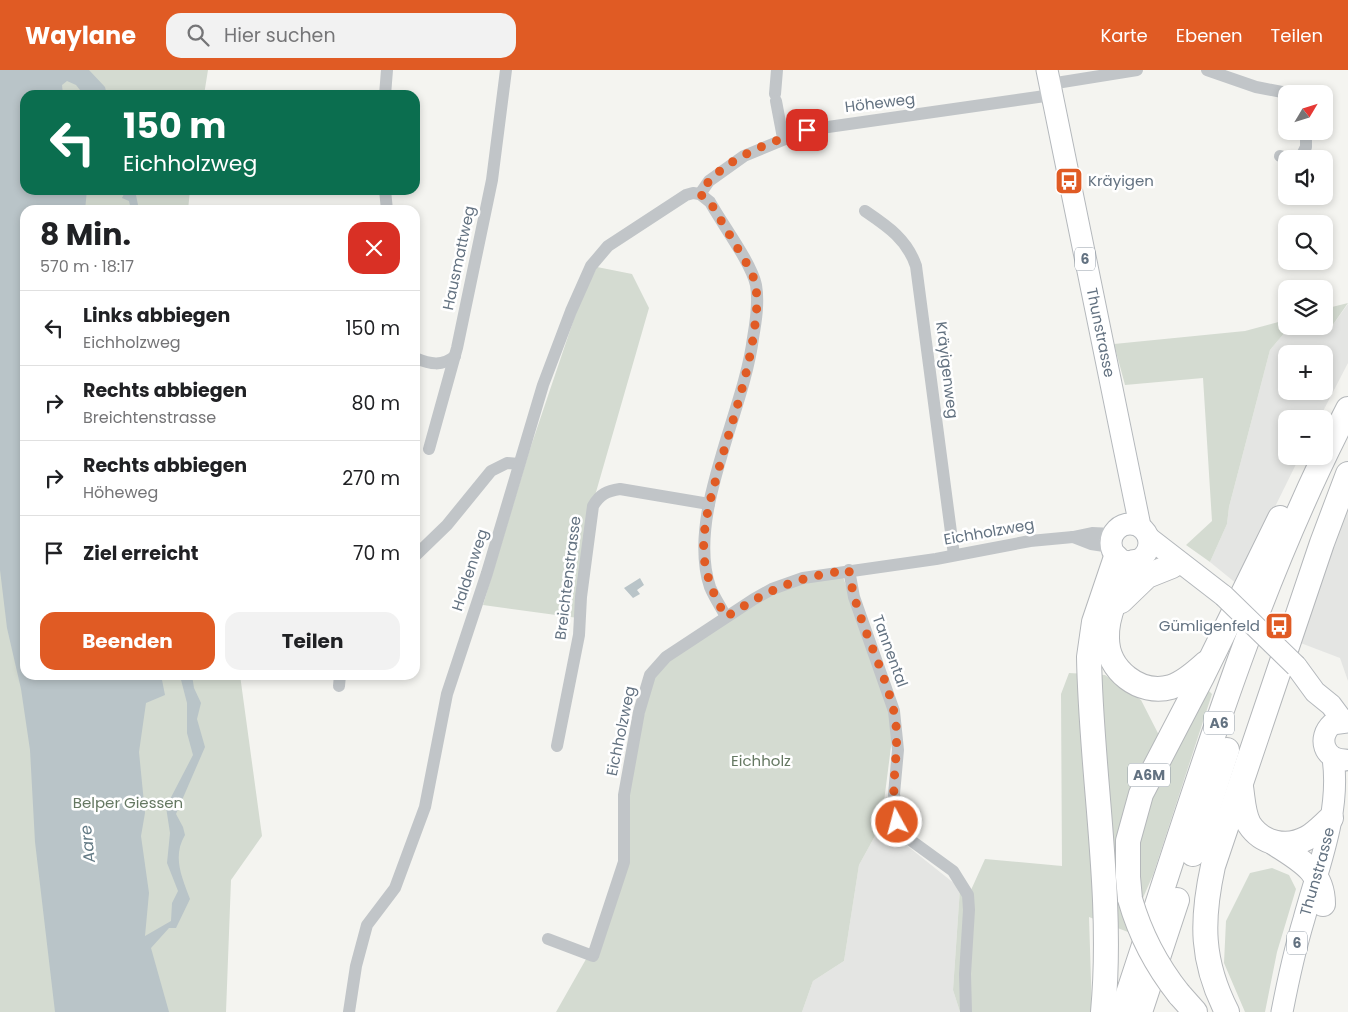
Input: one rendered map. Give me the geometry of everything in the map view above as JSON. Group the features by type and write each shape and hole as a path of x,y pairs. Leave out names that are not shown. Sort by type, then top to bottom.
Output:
{"highway":[{"name":"A6","path":"1333,442 1348,408"},
{"path":"1122,548 1121,587 1108,628 1108,648 1116,668 1132,681 1151,688 1172,686 1208,662 1297,485 1315,465"},
{"name":"A6","path":"1122,1012 1248,640 1293,525 1322,465"},
{"name":"A6","path":"1140,1012 1263,646 1304,540 1326,465"},
{"path":"1227,1012 1211,974 1206,953 1205,912 1221,838 1241,785 1324,536 1348,474"},
{"path":"1103,1012 1105,979 1104,910 1089,657 1094,622 1122,548"},
{"path":"1113,610 1129,591 1147,576 1181,568"},
{"name":"A6M","path":"1195,1012 1179,994 1151,953 1135,917 1130,899 1128,841 1136,808 1150,774 1202,677 1208,662"},
{"path":"1241,785 1244,811 1249,824 1257,833 1301,861 1316,876 1323,892 1323,904"},
{"path":"1274,843 1294,843 1308,838 1330,818"}],"main road":[{"name":"Thunstrasse","path":"1050,83 1116,404 1123,448 1144,532"},
{"name":"Thunstrasse","path":"1122,548 1123,448"},
{"path":"1122,548 1125,524 1144,532 1181,568 1224,596 1296,666 1339,723"},
{"path":"1122,548 1149,550 1144,532"},
{"path":"1122,548 1181,568"},
{"name":"Thunstrasse","path":"1282,1012 1290,971 1330,818 1340,758 1324,747 1323,740 1339,723"},
{"name":"Thunstrasse","path":"1294,1012 1323,904 1348,790"}],"street":[{"path":"385,90 387,70"},
{"name":"Hausmattweg","path":"429,449 455,356 492,180 506,70"},
{"path":"777,70 776,97 783,138"},
{"name":"Höheweg","path":"700,194 709,180 732,163 783,138 817,128 1050,83 1137,70"},
{"path":"1207,70 1256,87 1278,91"},
{"name":"Haldenweg","path":"349,1012 356,966 367,925 395,888 425,807 447,694 544,385 567,320 591,266 598,255 608,246 677,200 693,192 700,194"},
{"path":"700,194 710,202 750,269 754,279 757,301 752,346 746,376 705,522 704,557 710,586 726,617"},
{"name":"Kräyigenweg","path":"865,211 901,239 908,248 916,266 954,555"},
{"path":"420,359 436,364 448,362 455,356"},
{"path":"420,551 447,525 491,471 507,463 519,464"},
{"name":"Breichtenstrasse","path":"557,746 579,634 581,597 593,506 598,497 608,491 620,489 709,504"},
{"name":"Eichholzweg","path":"548,939 593,956 622,873 625,854 624,795 639,712 653,670 666,657 726,617 772,589 788,582 849,570 1092,533 1122,548"},
{"name":"Tannental","path":"849,570 854,597 894,711 898,750 894,794 897,822 909,838 953,872 968,894 969,910 965,974 966,1012"}],"shaded area":[{"path":"1348,304 1348,363 1333,392 1333,345 1278,345 1278,400 1329,400 1324,410 1278,410 1278,465 1296,465 1237,584 1210,562 1227,524 1229,507 1270,350 1283,335 1333,335 1333,325"},
{"path":"1348,509 1348,681 1340,658 1298,642"},
{"path":"881,825 960,888 953,990 960,1012 802,1012 813,981 844,961 859,865"}],"green space":[{"name":"Belper Giessen","path":"0,70 208,70 205,90 20,90 20,195 190,195 188,205 20,205 20,680 241,680 262,836 231,880 226,1012 0,1012"},
{"path":"597,267 632,274 649,308 592,506 578,618 483,605 529,452 581,298"},
{"path":"1348,303 1333,325 1333,307"},
{"path":"1278,322 1278,335 1283,335 1270,350 1229,507 1227,524 1210,562 1186,545 1212,521 1203,378 1125,385 1114,344 1245,331"},
{"name":"Eichholz","path":"842,574 884,693 893,731 881,825 859,865 844,961 813,981 802,1012 556,1012 598,938 623,864 624,813 652,676 666,660 771,592"},
{"path":"1069,673 1105,675 1141,700 1163,743 1206,688 1212,694 1153,875 1128,932 1089,917 1092,1012 960,1012 953,990 960,888 971,890 985,859 1062,866 1061,694"},
{"path":"1272,868 1289,875 1296,889 1277,952 1265,1012 1245,1012 1224,963 1226,921 1250,873"}],"water":[{"name":"Aare","path":"0,70 89,70 106,90 80,90 76,85 67,81 62,85 62,90 20,90 20,195 86,195 86,205 20,205 20,680 162,680 165,695 146,703 139,752 145,813 141,836 149,893 145,936 171,921 172,903 178,891 167,863 170,833 166,807 193,755 187,733 187,703 181,680 193,680 194,688 201,703 197,719 205,747 176,814 185,835 179,851 179,859 181,875 190,899 176,928 169,928 151,948 169,1012 55,1012 35,842 30,750 21,689 7,628 0,570"},
{"path":"124,195 136,195 138,205 130,205 129,201 122,198"},
{"path":"640,578 644,585 637,590 640,594 633,598 624,588"}],"place":[{"name":"Kräyigen","path":"1069,181"},
{"name":"Gümligenfeld","path":"1279,626"}],"route":[{"path":"807,130 783,138 732,163 709,180 700,194 710,202 750,269 756,288 757,301 756,319 746,376 705,522 704,557 710,586 726,617 754,599 788,582 849,570 854,597 894,711 898,750 894,794 894,809 897,822"}]}
